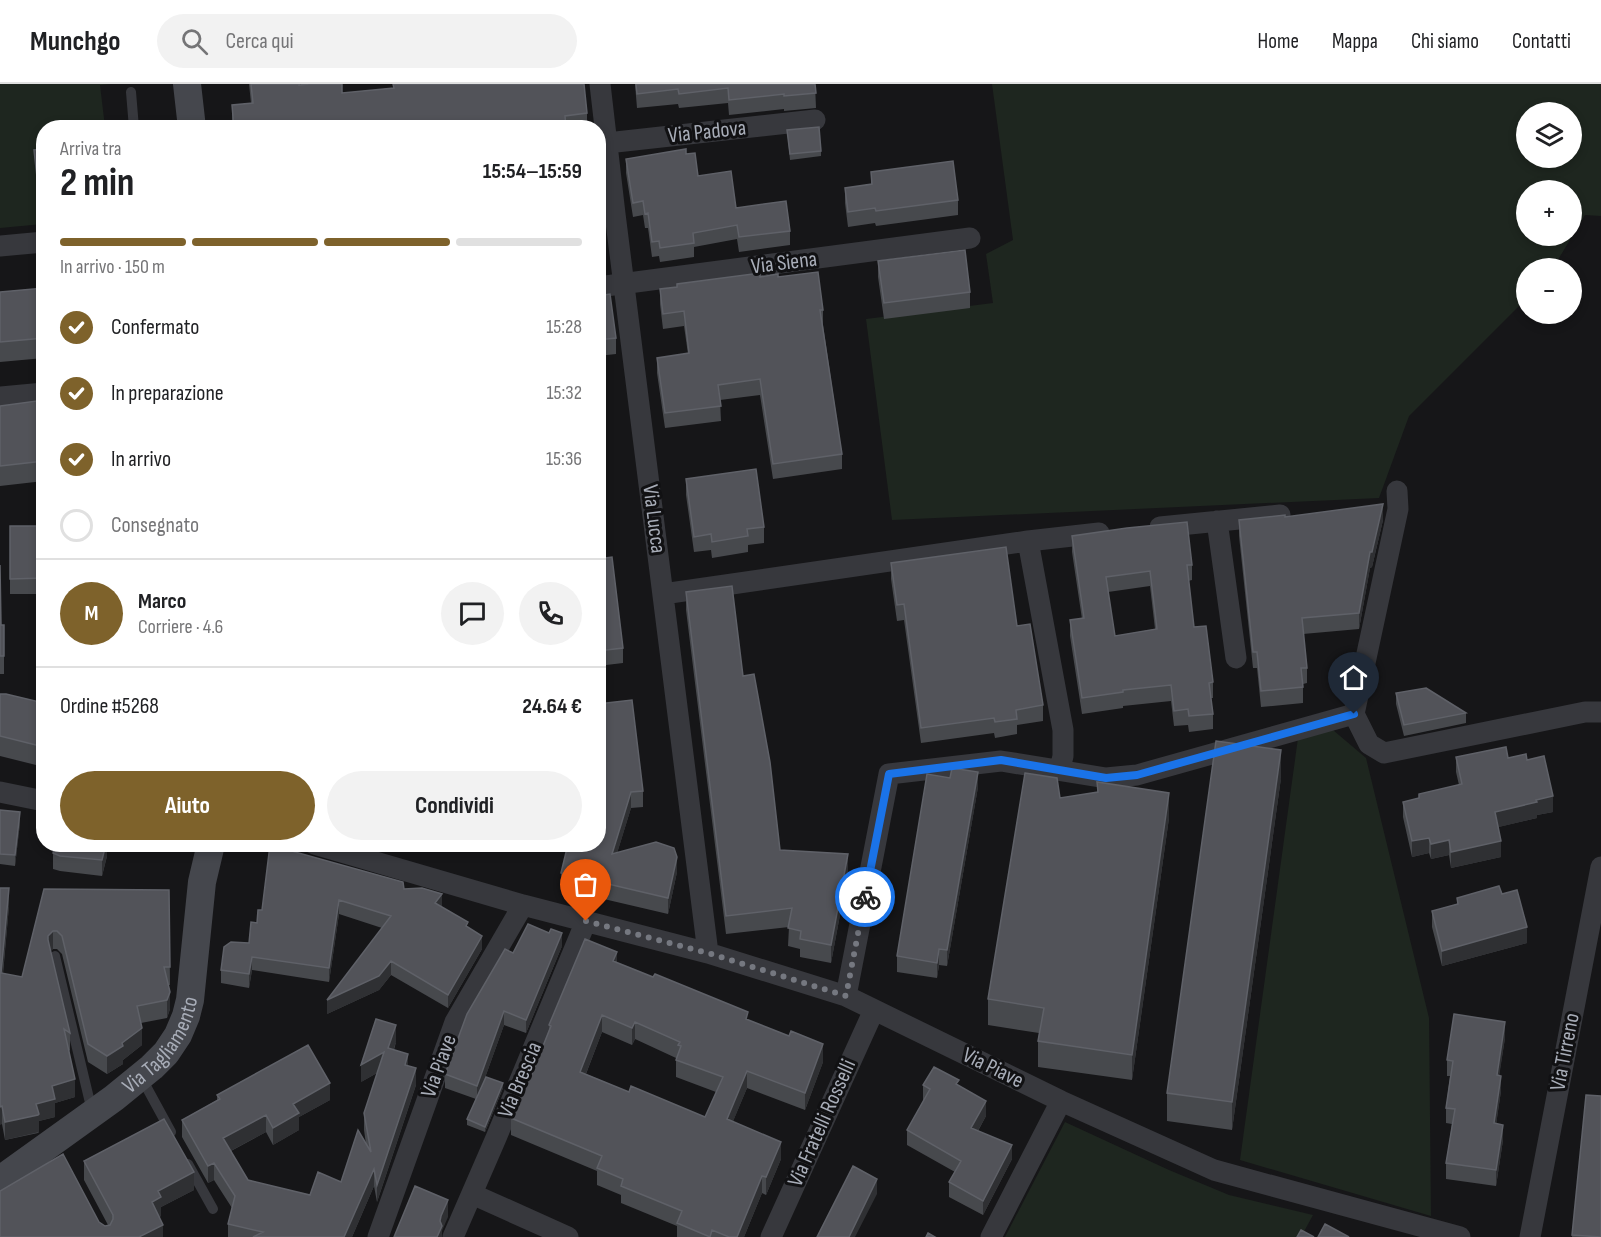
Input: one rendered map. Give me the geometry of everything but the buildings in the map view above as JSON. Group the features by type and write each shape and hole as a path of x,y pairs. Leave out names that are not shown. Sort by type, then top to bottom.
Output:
{"street":[{"path":"187,84 191,120"},
{"name":"Via Lucca","path":"600,84 602,120"},
{"name":"Via Padova","path":"606,143 815,120"},
{"name":"Via Lucca","path":"606,163 624,284 708,953"},
{"name":"Via Siena","path":"606,286 969,238"},
{"path":"0,246 36,243"},
{"path":"0,397 36,394"},
{"path":"1397,491 1398,509 1354,714 1369,744 1384,753 1585,712 1601,712"},
{"path":"1146,528 1280,515"},
{"path":"1217,521 1236,658"},
{"path":"663,594 1028,541 1123,531"},
{"path":"1028,541 1064,730 1060,769"},
{"path":"846,996 889,774 1001,760 1106,778 1137,775 1354,714"},
{"path":"0,792 36,799"},
{"name":"Via Tagliamento","path":"0,1180 57,1145 92,1114 141,1077 166,1053 178,1035 190,1000 202,882 209,852"},
{"name":"Via Piave","path":"341,852 523,905 708,953 846,996 1061,1101 1214,1170 1405,1230 1460,1237"},
{"name":"Via Tirreno","path":"1530,1237 1601,867"},
{"name":"Via Piave","path":"378,1237 455,1022 523,905"},
{"name":"Via Brescia","path":"453,1237 586,921"},
{"name":"Via Fratelli Rosselli","path":"771,1237 874,1010"},
{"path":"991,1237 1061,1101"},
{"path":"471,1194 568,1237"}],"lane":[{"path":"131,92 133,120"},
{"path":"55,956 92,1114"},
{"path":"141,1077 178,1146"},
{"path":"184,1157 213,1209"}],"shaded area":[{"path":"0,84 111,84 100,85 104,120 36,120 36,225 0,228"},
{"path":"992,84 1601,84 1601,216 1585,215 1582,220 1582,180 1516,180 1516,246 1566,246 1559,258 1516,258 1516,309 1409,416 1379,498 892,520 866,319 993,303 986,254 1013,240"},
{"path":"1333,730 1366,758 1429,1018 1431,1216 1240,1160 1298,738"},
{"path":"1065,1122 1229,1195 1313,1215 1301,1237 1005,1237"}],"way so far":[{"path":"586,921 708,953 846,996 865,897"}],"route":[{"path":"865,897 889,774 1001,760 1106,778 1137,775 1354,714"}]}
